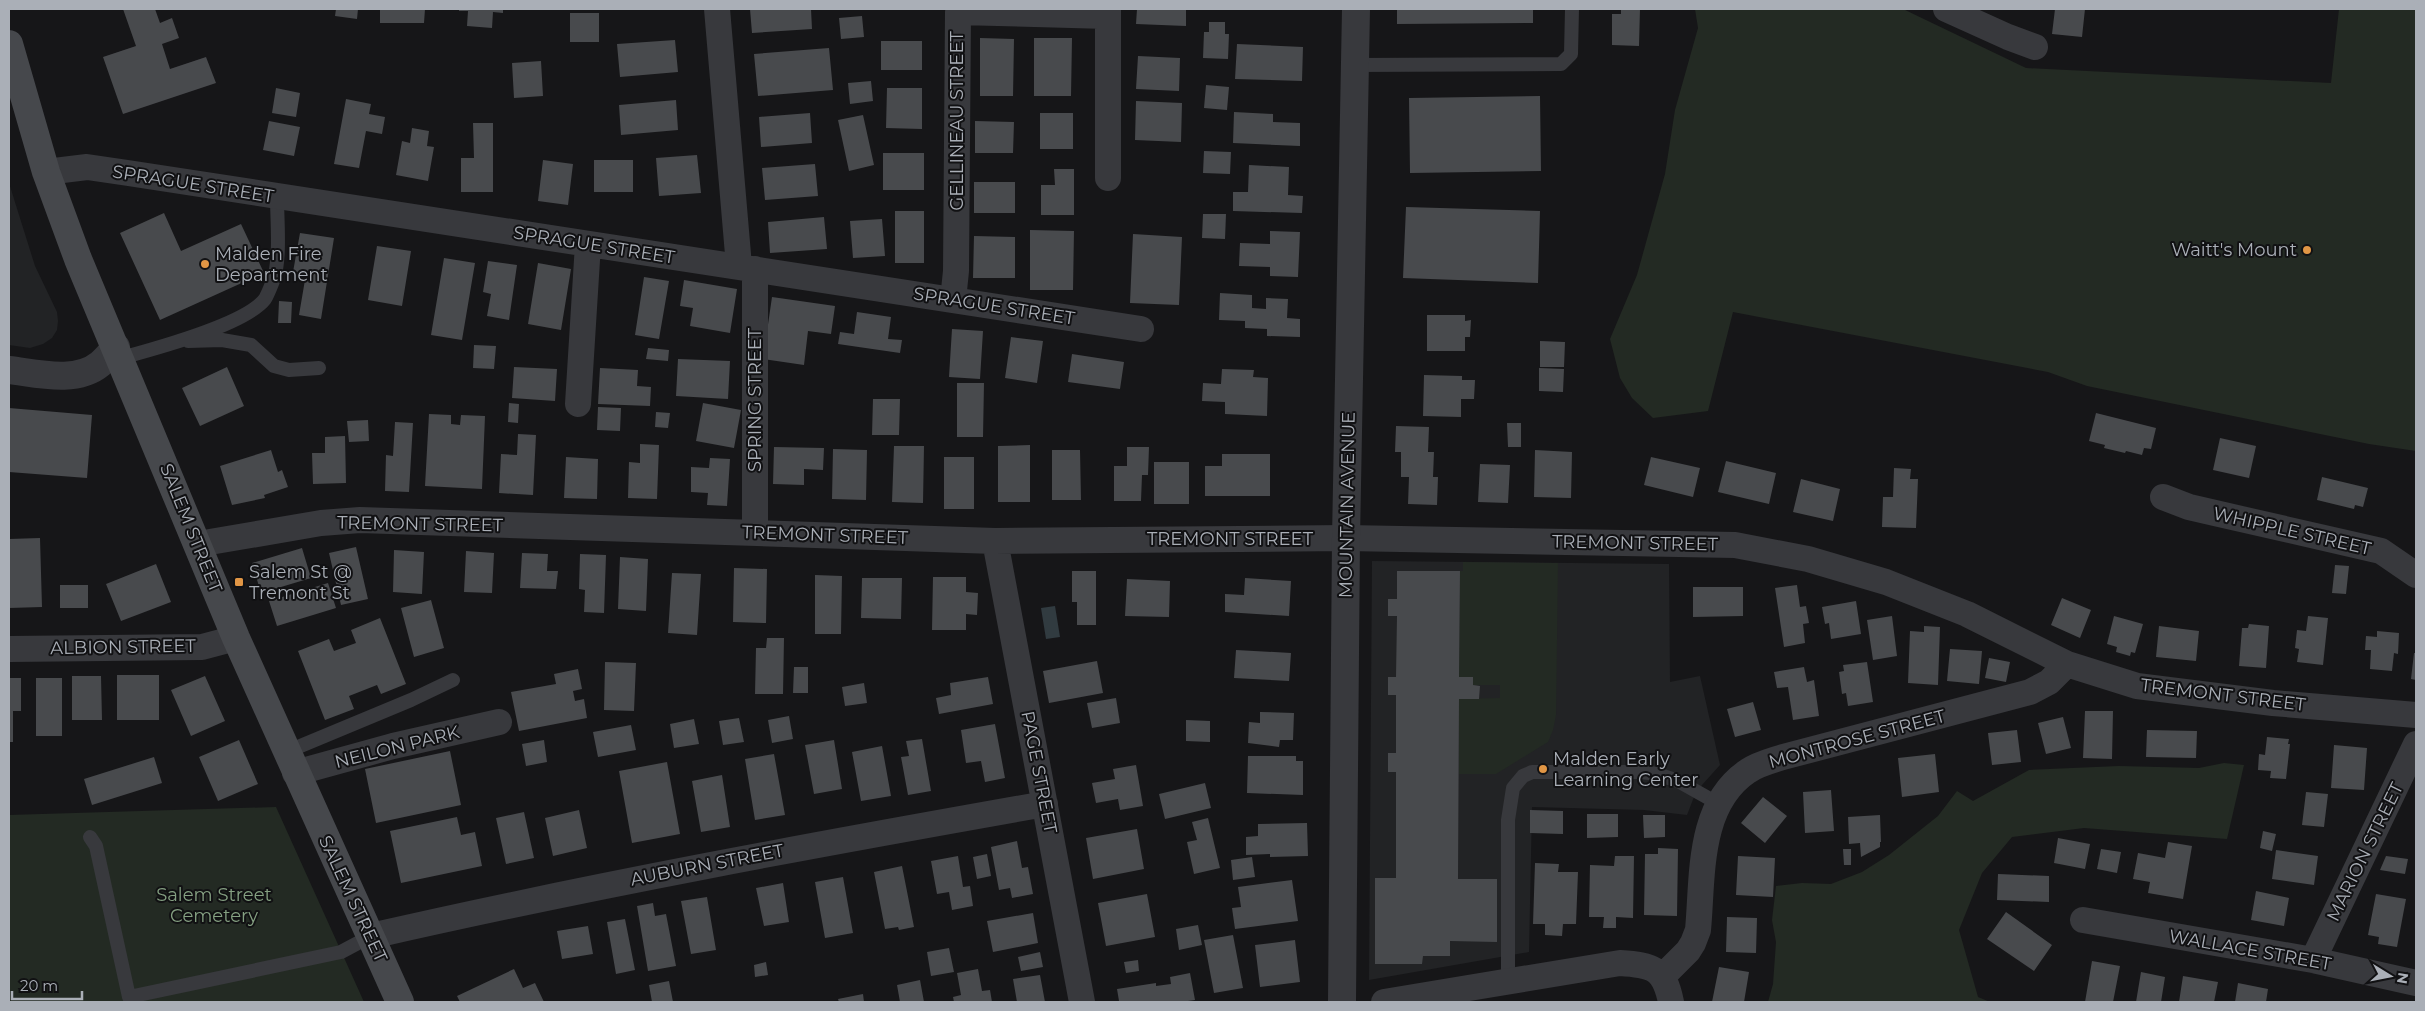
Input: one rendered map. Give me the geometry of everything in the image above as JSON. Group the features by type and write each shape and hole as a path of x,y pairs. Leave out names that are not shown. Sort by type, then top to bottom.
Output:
{"main road":[{"name":"SALEM STREET","path":"9,44 46,172 78,259 236,638 400,1002"}],"street":[{"name":"SPRING STREET","path":"717,9 747,268 756,532"},
{"name":"MOUNTAIN AVENUE","path":"1342,1002 1346,538 1356,9"},
{"path":"1946,9 2035,47"},
{"path":"1027,11 1108,12 1108,178"},
{"name":"GELLINEAU STREET","path":"953,300 956,271 958,12 1027,11"},
{"name":"SPRAGUE STREET","path":"46,172 87,167 1141,329"},
{"path":"578,404 588,244"},
{"path":"9,370 48,374 84,373 118,353"},
{"name":"WHIPPLE STREET","path":"2164,496 2189,507 2215,514 2381,551 2416,575"},
{"name":"TREMONT STREET","path":"198,544 321,523 360,520 995,541 1346,538 1752,546 1808,559 1886,582 1967,614 2067,664 2137,686 2182,693 2416,715"},
{"name":"PAGE STREET","path":"995,541 1082,1002"},
{"name":"ALBION STREET","path":"9,649 202,647 236,638"},
{"name":"MONTROSE STREET","path":"1663,976 1688,951 1696,936 1709,825 1719,804 1735,781 1760,764 2030,692 2049,682 2067,664"},
{"name":"NEILON PARK","path":"291,762 393,746 499,722"},
{"name":"MARION STREET","path":"2313,960 2416,744"},
{"name":"AUBURN STREET","path":"371,936 552,895 767,853 1044,804"},
{"name":"WALLACE STREET","path":"2083,920 2313,960 2416,983"},
{"path":"1384,1002 1420,999 1508,981 1620,963 1649,967 1663,976 1668,985 1671,1002"}],"lane":[{"path":"1355,65 1561,64 1571,54 1572,9"},
{"path":"180,342 240,316 265,299 274,279 277,244 277,197"},
{"path":"118,353 180,342 222,340 251,345 274,366 289,370 319,368"},
{"path":"291,762 453,680"},
{"path":"1508,981 1508,820 1513,788 1523,776 1532,772 1642,772 1678,781 1719,804"},
{"path":"90,837 96,846 129,999 341,952 371,936"}],"shaded area":[{"path":"9,183 35,266 57,312 57,330 52,338 43,344 30,348 9,345"},
{"name":"Malden Early Learning Center","path":"1372,561 1669,564 1670,682 1700,676 1720,765 1694,797 1687,815 1644,810 1532,807 1529,952 1369,980"},
{"path":"1055,606 1060,637 1046,639 1041,608"}],"green space":[{"path":"1695,9 1903,9 2026,68 2331,83 2339,9 2416,9 2416,451 2369,444 2087,386 2048,372 1733,312 1708,411 1653,418 1632,398 1620,378 1610,339 1637,275 1665,174 1675,110 1698,28"},
{"path":"1463,562 1558,563 1556,715 1553,730 1548,742 1496,774 1459,774 1459,699 1500,698 1500,685 1473,685 1472,677 1459,677 1460,571 1463,571"},
{"path":"2224,763 2244,765 2227,839 2084,828 2012,837 1982,873 1959,930 1978,997 1990,1002 1768,1002 1773,984 1776,942 1772,920 1776,886 1802,883 1831,884 1862,872 1889,855 1938,816 1957,791 1973,801 2029,770 2119,766 2199,768"},
{"name":"Salem Street Cemetery","path":"276,807 364,1002 9,1002 9,815"}],"building":[{"path":"123,9 155,9 160,23 172,18 179,38 162,44 170,69 206,57 216,83 123,114 103,57 136,46"},
{"path":"336,9 358,9 357,19 335,16"},
{"path":"380,9 425,9 424,23 380,23"},
{"path":"459,9 503,9 503,13 493,12 492,28 467,26 468,11 459,11"},
{"path":"750,9 811,9 812,29 752,33"},
{"path":"1137,9 1186,9 1186,26 1136,24"},
{"path":"1397,9 1533,9 1533,23 1397,24"},
{"path":"1621,9 1640,9 1639,46 1612,45 1612,14 1621,14"},
{"path":"2055,9 2085,9 2082,37 2052,34"},
{"path":"570,13 599,13 599,42 570,42"},
{"path":"862,16 864,37 841,39 839,18"},
{"path":"1209,22 1225,22 1225,34 1229,34 1228,59 1203,58 1204,32 1209,32"},
{"path":"980,38 1014,39 1013,96 980,96"},
{"path":"1034,38 1072,38 1071,96 1034,96"},
{"path":"675,40 678,72 620,77 617,44"},
{"path":"881,41 922,41 922,70 881,70"},
{"path":"1237,44 1303,47 1302,81 1235,79"},
{"path":"829,48 833,90 758,96 754,54"},
{"path":"1138,56 1180,58 1179,91 1136,89"},
{"path":"541,61 543,96 514,98 512,63"},
{"path":"871,81 873,101 850,104 848,83"},
{"path":"1206,85 1229,87 1227,110 1204,108"},
{"path":"276,88 300,93 296,117 272,113"},
{"path":"887,88 922,88 922,129 886,128"},
{"path":"1540,96 1541,171 1410,173 1409,98"},
{"path":"346,99 371,104 369,114 385,117 382,134 366,131 359,168 334,164"},
{"path":"676,100 678,130 621,135 619,105"},
{"path":"1136,101 1182,103 1181,142 1135,140"},
{"path":"1234,112 1273,114 1273,122 1300,123 1300,146 1233,143"},
{"path":"810,113 812,143 761,147 759,117"},
{"path":"1040,113 1073,113 1073,149 1040,149"},
{"path":"863,115 874,165 849,171 838,120"},
{"path":"269,121 300,127 294,156 263,150"},
{"path":"975,121 1014,122 1013,153 975,153"},
{"path":"473,123 493,123 493,192 461,192 461,158 474,158"},
{"path":"412,128 429,131 427,146 434,147 428,181 396,175 402,141 410,143"},
{"path":"1204,151 1231,152 1230,174 1203,173"},
{"path":"883,153 924,153 924,190 883,190"},
{"path":"697,155 701,193 659,196 656,158"},
{"path":"543,160 573,164 568,205 538,201"},
{"path":"594,160 633,160 633,192 594,192"},
{"path":"815,164 818,196 765,200 762,168"},
{"path":"1249,165 1289,167 1288,195 1303,196 1302,213 1233,211 1233,192 1248,192"},
{"path":"1054,169 1074,169 1074,215 1041,215 1041,185 1055,185"},
{"path":"974,182 1015,182 1015,213 974,213"},
{"path":"1406,207 1540,211 1538,283 1403,278"},
{"path":"895,211 924,211 924,263 895,263"},
{"path":"164,213 181,251 241,224 264,273 160,320 120,233"},
{"path":"1203,214 1226,214 1225,239 1202,238"},
{"path":"824,217 827,249 770,253 768,222"},
{"path":"882,219 885,256 853,258 850,221"},
{"path":"1030,230 1074,231 1073,290 1030,290"},
{"path":"1270,231 1300,232 1298,277 1270,276 1270,267 1239,266 1240,243 1270,244"},
{"path":"300,233 334,238 321,319 299,315 306,274 293,272"},
{"path":"1133,234 1182,237 1179,305 1130,303"},
{"path":"974,236 1015,237 1015,278 973,278"},
{"path":"377,246 411,251 402,306 368,300"},
{"path":"444,258 475,263 462,340 431,335"},
{"path":"488,261 517,265 509,320 487,316 491,294 483,292"},
{"path":"538,263 571,269 561,330 528,324"},
{"path":"644,277 669,281 659,339 635,335"},
{"path":"684,280 737,289 730,333 690,326 693,308 680,306"},
{"path":"1220,293 1252,295 1252,308 1266,309 1266,298 1288,299 1287,318 1300,319 1300,337 1267,336 1267,329 1245,328 1245,321 1219,320"},
{"path":"772,297 835,306 831,334 808,331 804,365 763,359"},
{"path":"279,301 292,302 291,323 278,323"},
{"path":"857,312 891,317 888,339 902,340 900,353 838,344 840,332 854,334"},
{"path":"1427,315 1465,315 1465,321 1471,320 1470,337 1465,337 1465,351 1427,351"},
{"path":"952,329 983,331 980,379 949,377"},
{"path":"1011,337 1043,341 1037,383 1005,378"},
{"path":"1540,341 1565,342 1564,367 1540,367"},
{"path":"474,345 496,346 494,369 473,368"},
{"path":"648,348 669,350 668,361 646,359"},
{"path":"1072,354 1124,362 1120,389 1068,382"},
{"path":"678,359 730,361 728,399 676,396"},
{"path":"227,367 244,406 200,426 182,388"},
{"path":"514,367 557,369 555,401 512,398"},
{"path":"600,368 638,370 637,386 651,387 650,406 598,404"},
{"path":"1539,368 1564,369 1563,392 1539,391"},
{"path":"1222,369 1254,370 1253,377 1268,378 1267,416 1225,414 1225,402 1202,401 1203,383 1221,384"},
{"path":"1424,375 1462,376 1462,380 1475,380 1474,399 1461,399 1461,417 1423,416"},
{"path":"957,383 984,383 983,437 957,437"},
{"path":"873,399 900,399 899,435 872,435"},
{"path":"509,403 519,404 518,423 508,422"},
{"path":"703,403 741,410 734,448 696,441"},
{"path":"598,407 621,408 620,431 597,430"},
{"path":"9,408 92,415 87,478 9,472"},
{"path":"656,412 670,413 668,428 655,427"},
{"path":"2096,413 2156,428 2151,449 2144,448 2142,455 2126,451 2125,453 2104,448 2105,445 2089,441"},
{"path":"429,414 451,415 451,424 460,425 461,415 485,416 482,489 425,486"},
{"path":"368,420 369,441 349,442 347,421"},
{"path":"395,422 413,423 409,492 385,491 386,455 393,456"},
{"path":"1507,423 1521,423 1521,447 1508,447"},
{"path":"1396,426 1429,427 1428,452 1434,452 1433,477 1438,477 1437,505 1408,504 1409,477 1401,477 1401,452 1395,452"},
{"path":"518,434 536,435 533,495 499,493 501,454 517,455"},
{"path":"345,436 346,483 313,484 312,453 325,453 325,437"},
{"path":"2220,438 2256,446 2249,478 2213,470"},
{"path":"640,444 659,445 657,499 628,498 629,462 640,463"},
{"path":"1030,445 1030,502 998,502 998,446"},
{"path":"894,446 924,446 923,503 892,502"},
{"path":"774,447 824,448 823,470 804,469 804,485 773,484"},
{"path":"1127,447 1149,447 1148,475 1142,475 1141,501 1114,501 1114,466 1127,466"},
{"path":"833,449 867,450 866,500 832,499"},
{"path":"271,450 278,472 282,470 288,487 264,495 265,498 232,505 220,466"},
{"path":"1052,450 1080,450 1081,500 1052,500"},
{"path":"1535,450 1572,452 1571,498 1534,497"},
{"path":"1222,454 1270,454 1270,496 1205,496 1205,466 1222,466"},
{"path":"566,457 598,459 597,499 564,498"},
{"path":"944,457 974,457 974,509 944,509"},
{"path":"1651,457 1700,468 1693,497 1644,485"},
{"path":"710,458 730,459 727,506 707,505 708,493 691,492 691,467 709,468"},
{"path":"1726,461 1776,473 1769,504 1718,492"},
{"path":"1154,462 1189,462 1189,504 1154,504"},
{"path":"1480,464 1510,465 1508,503 1478,502"},
{"path":"1894,468 1911,469 1910,479 1918,479 1916,528 1882,527 1883,497 1893,497"},
{"path":"2322,477 2368,488 2363,507 2355,505 2354,509 2317,500"},
{"path":"1801,479 1840,489 1833,521 1793,512"},
{"path":"40,538 42,607 9,608 9,539"},
{"path":"356,547 368,599 341,605 329,553"},
{"path":"302,548 311,578 261,593 252,563"},
{"path":"394,550 424,552 422,594 393,592"},
{"path":"466,551 494,553 492,593 464,592"},
{"path":"522,553 548,554 547,571 558,571 556,589 520,588"},
{"path":"580,554 606,555 604,613 584,612 585,590 579,589"},
{"path":"620,557 648,559 646,611 618,609"},
{"path":"156,564 171,602 121,621 106,584"},
{"path":"2335,565 2349,566 2346,594 2332,593"},
{"path":"734,568 767,569 766,623 733,622"},
{"path":"1072,571 1096,571 1096,625 1077,625 1077,602 1072,602"},
{"path":"1397,571 1460,571 1459,677 1473,677 1473,685 1480,686 1479,699 1459,699 1458,879 1497,879 1497,942 1450,941 1450,956 1423,956 1422,964 1375,964 1375,878 1396,878 1396,772 1388,772 1388,753 1396,753 1396,695 1388,695 1388,677 1396,677 1397,616 1388,616 1388,599 1397,599"},
{"path":"672,573 701,574 697,635 668,633"},
{"path":"815,575 842,576 841,634 815,634"},
{"path":"933,577 966,577 966,592 978,593 977,615 966,614 966,630 932,630"},
{"path":"862,578 902,578 901,619 861,618"},
{"path":"1245,578 1291,581 1289,616 1225,612 1225,594 1244,595"},
{"path":"1127,579 1170,581 1169,617 1125,616"},
{"path":"328,583 336,608 277,626 269,601"},
{"path":"60,585 88,585 88,608 60,608"},
{"path":"1797,585 1800,607 1806,606 1809,623 1803,624 1805,643 1784,647 1775,588"},
{"path":"1693,587 1743,587 1743,616 1693,617"},
{"path":"2062,598 2091,610 2080,638 2051,625"},
{"path":"431,600 444,648 414,657 401,608"},
{"path":"1856,601 1861,634 1831,639 1829,623 1825,624 1822,607"},
{"path":"1892,616 1897,656 1873,660 1867,620"},
{"path":"2114,616 2143,624 2135,653 2131,652 2130,656 2116,652 2117,647 2107,644"},
{"path":"2308,616 2328,618 2323,665 2297,662 2299,649 2295,648 2297,630 2306,631"},
{"path":"380,618 406,684 381,694 377,685 349,696 354,709 325,720 298,651 329,639 334,651 356,643 351,630"},
{"path":"2249,624 2269,626 2266,668 2239,666 2242,628 2248,628"},
{"path":"1924,626 1940,627 1938,685 1908,683 1910,631 1924,632"},
{"path":"2159,626 2199,631 2196,661 2156,657"},
{"path":"2377,631 2399,633 2398,654 2394,653 2392,671 2370,669 2371,650 2365,650 2366,636 2377,637"},
{"path":"767,638 784,638 783,694 755,694 756,648 766,648"},
{"path":"1950,649 1982,651 1979,684 1947,681"},
{"path":"1236,650 1291,653 1289,681 1234,678"},
{"path":"2414,653 2416,653 2416,680 2411,679"},
{"path":"1989,658 2010,662 2006,682 1985,678"},
{"path":"1097,661 1103,693 1049,703 1043,671"},
{"path":"605,662 636,663 634,711 604,710"},
{"path":"1867,662 1873,702 1848,706 1846,693 1842,694 1839,672 1844,671 1843,665"},
{"path":"794,667 808,667 808,693 793,693"},
{"path":"1804,667 1807,682 1814,680 1819,716 1793,720 1788,687 1777,688 1774,672"},
{"path":"578,669 582,689 573,691 575,701 584,699 587,718 519,731 511,692 556,684 554,674"},
{"path":"117,675 159,675 159,720 117,720"},
{"path":"72,676 101,676 102,720 72,720"},
{"path":"205,676 225,721 191,736 171,690"},
{"path":"988,677 993,704 939,714 936,698 951,695 950,683"},
{"path":"9,678 21,678 21,711 13,711 13,742 9,742"},
{"path":"36,678 62,678 62,736 36,736"},
{"path":"864,683 867,703 845,706 842,687"},
{"path":"1116,698 1120,723 1092,728 1087,703"},
{"path":"1753,702 1761,730 1735,737 1727,709"},
{"path":"2085,711 2113,711 2112,759 2083,758"},
{"path":"1260,712 1294,713 1293,740 1280,740 1279,747 1248,743 1249,722 1260,723"},
{"path":"789,716 793,739 772,743 768,720"},
{"path":"2063,717 2071,748 2046,754 2038,723"},
{"path":"739,718 744,742 723,745 719,721"},
{"path":"694,719 699,744 674,748 670,724"},
{"path":"1186,720 1210,721 1210,742 1186,741"},
{"path":"995,724 1005,778 985,782 981,761 966,763 961,730"},
{"path":"631,725 636,750 598,757 593,732"},
{"path":"2017,730 2021,762 1992,765 1988,733"},
{"path":"2147,730 2197,731 2196,758 2146,757"},
{"path":"2267,737 2289,739 2286,779 2270,778 2271,771 2258,770 2259,754 2265,755"},
{"path":"922,739 931,791 908,795 901,757 909,756 906,741"},
{"path":"239,740 258,784 218,801 199,757"},
{"path":"544,740 547,762 526,766 522,744"},
{"path":"834,740 842,789 814,794 805,745"},
{"path":"2334,745 2367,748 2364,790 2331,788"},
{"path":"882,746 891,796 861,801 852,752"},
{"path":"450,751 461,805 376,823 365,769"},
{"path":"774,754 785,815 755,820 745,759"},
{"path":"1935,754 1939,792 1902,797 1898,758"},
{"path":"1248,756 1296,756 1296,761 1303,761 1303,795 1247,793"},
{"path":"154,757 162,783 92,805 84,779"},
{"path":"667,762 680,834 632,843 619,771"},
{"path":"1136,765 1143,806 1120,810 1118,799 1096,803 1092,783 1115,779 1113,769"},
{"path":"722,775 730,827 701,832 692,781"},
{"path":"1205,783 1211,808 1165,819 1159,794"},
{"path":"1831,790 1834,831 1805,833 1803,792"},
{"path":"2306,792 2328,794 2324,827 2302,825"},
{"path":"1763,797 1787,816 1765,843 1741,823"},
{"path":"579,810 587,848 553,856 545,818"},
{"path":"1530,810 1563,811 1563,834 1530,833"},
{"path":"524,812 534,858 506,864 496,818"},
{"path":"1587,814 1618,814 1618,837 1587,838"},
{"path":"1643,815 1665,815 1665,837 1644,838"},
{"path":"1880,815 1880,847 1861,857 1860,843 1849,844 1848,817"},
{"path":"457,817 461,835 475,832 482,866 401,883 390,831"},
{"path":"1208,818 1220,868 1194,874 1187,842 1197,840 1192,822"},
{"path":"1307,823 1308,856 1270,857 1270,854 1246,855 1246,837 1258,836 1258,824"},
{"path":"1137,829 1144,869 1093,879 1086,838"},
{"path":"2263,831 2276,834 2272,851 2260,848"},
{"path":"2058,838 2090,844 2085,869 2054,863"},
{"path":"1017,841 1022,868 1028,867 1033,894 1012,898 1010,888 999,890 991,847"},
{"path":"2168,842 2192,846 2183,899 2148,893 2150,882 2133,879 2138,853 2165,858"},
{"path":"1658,848 1678,849 1677,916 1644,915 1645,854 1658,854"},
{"path":"1843,849 1851,849 1851,865 1844,865"},
{"path":"2101,849 2121,852 2117,873 2097,869"},
{"path":"2276,850 2318,856 2314,885 2272,879"},
{"path":"987,854 991,876 977,879 973,857"},
{"path":"958,856 963,887 970,886 973,906 952,910 949,892 937,894 931,861"},
{"path":"1615,856 1634,856 1633,918 1616,917 1616,928 1603,928 1604,917 1589,917 1590,865 1614,866"},
{"path":"1738,856 1775,858 1773,897 1736,895"},
{"path":"2386,856 2408,859 2405,874 2380,870"},
{"path":"1252,857 1255,877 1233,880 1231,860"},
{"path":"1535,863 1559,864 1558,872 1578,872 1576,924 1563,924 1562,936 1545,935 1545,924 1533,924"},
{"path":"902,866 914,927 899,930 898,927 885,929 874,872"},
{"path":"1998,874 2049,876 2049,902 1997,900"},
{"path":"843,877 853,933 825,938 815,882"},
{"path":"1292,880 1298,921 1235,929 1232,908 1241,907 1238,887"},
{"path":"783,883 789,922 764,926 756,888"},
{"path":"2256,891 2289,898 2284,926 2251,920"},
{"path":"1147,894 1155,937 1106,946 1098,903"},
{"path":"2376,894 2406,899 2397,947 2378,944 2379,937 2368,935"},
{"path":"707,897 716,950 691,954 681,901"},
{"path":"653,903 655,916 666,914 676,966 648,971 637,906"},
{"path":"2006,912 2052,945 2034,971 1987,939"},
{"path":"1033,913 1038,943 993,952 987,921"},
{"path":"1727,917 1757,918 1756,953 1726,952"},
{"path":"625,919 635,970 616,974 607,922"},
{"path":"1198,925 1202,945 1179,950 1176,929"},
{"path":"588,926 593,954 562,959 557,931"},
{"path":"1233,935 1243,988 1214,993 1204,940"},
{"path":"1295,940 1300,982 1260,987 1255,945"},
{"path":"949,948 954,972 931,976 927,952"},
{"path":"1040,952 1043,967 1021,971 1018,957"},
{"path":"1138,960 1139,971 1126,973 1124,962"},
{"path":"2092,961 2120,966 2113,1002 2085,1002"},
{"path":"766,962 768,975 755,977 754,965"},
{"path":"1719,967 1749,972 1744,1002 1712,1002"},
{"path":"514,969 523,988 535,983 544,1002 460,1002 457,996"},
{"path":"978,969 982,991 990,990 992,1002 954,1002 953,997 961,995 957,973"},
{"path":"2141,972 2165,977 2161,1002 2136,1002"},
{"path":"1190,973 1195,1000 1181,1002 1119,1001 1117,989 1156,983 1156,986 1171,984 1170,977"},
{"path":"1040,975 1045,1002 1017,1002 1013,979"},
{"path":"2183,976 2218,982 2214,1002 2179,1002"},
{"path":"920,980 924,1002 900,1002 897,985"},
{"path":"669,981 673,1002 652,1002 649,985"},
{"path":"2238,983 2268,989 2266,1002 2235,1002"},
{"path":"863,994 864,1002 839,1002 838,999"}],"place":[{"name":"Waitt's Mount","path":"2307,250"},
{"name":"Malden Fire Department","path":"205,264"},
{"name":"Salem St @ Tremont St","path":"239,582"},
{"name":"Malden Early Learning Center","path":"1543,769"}]}
